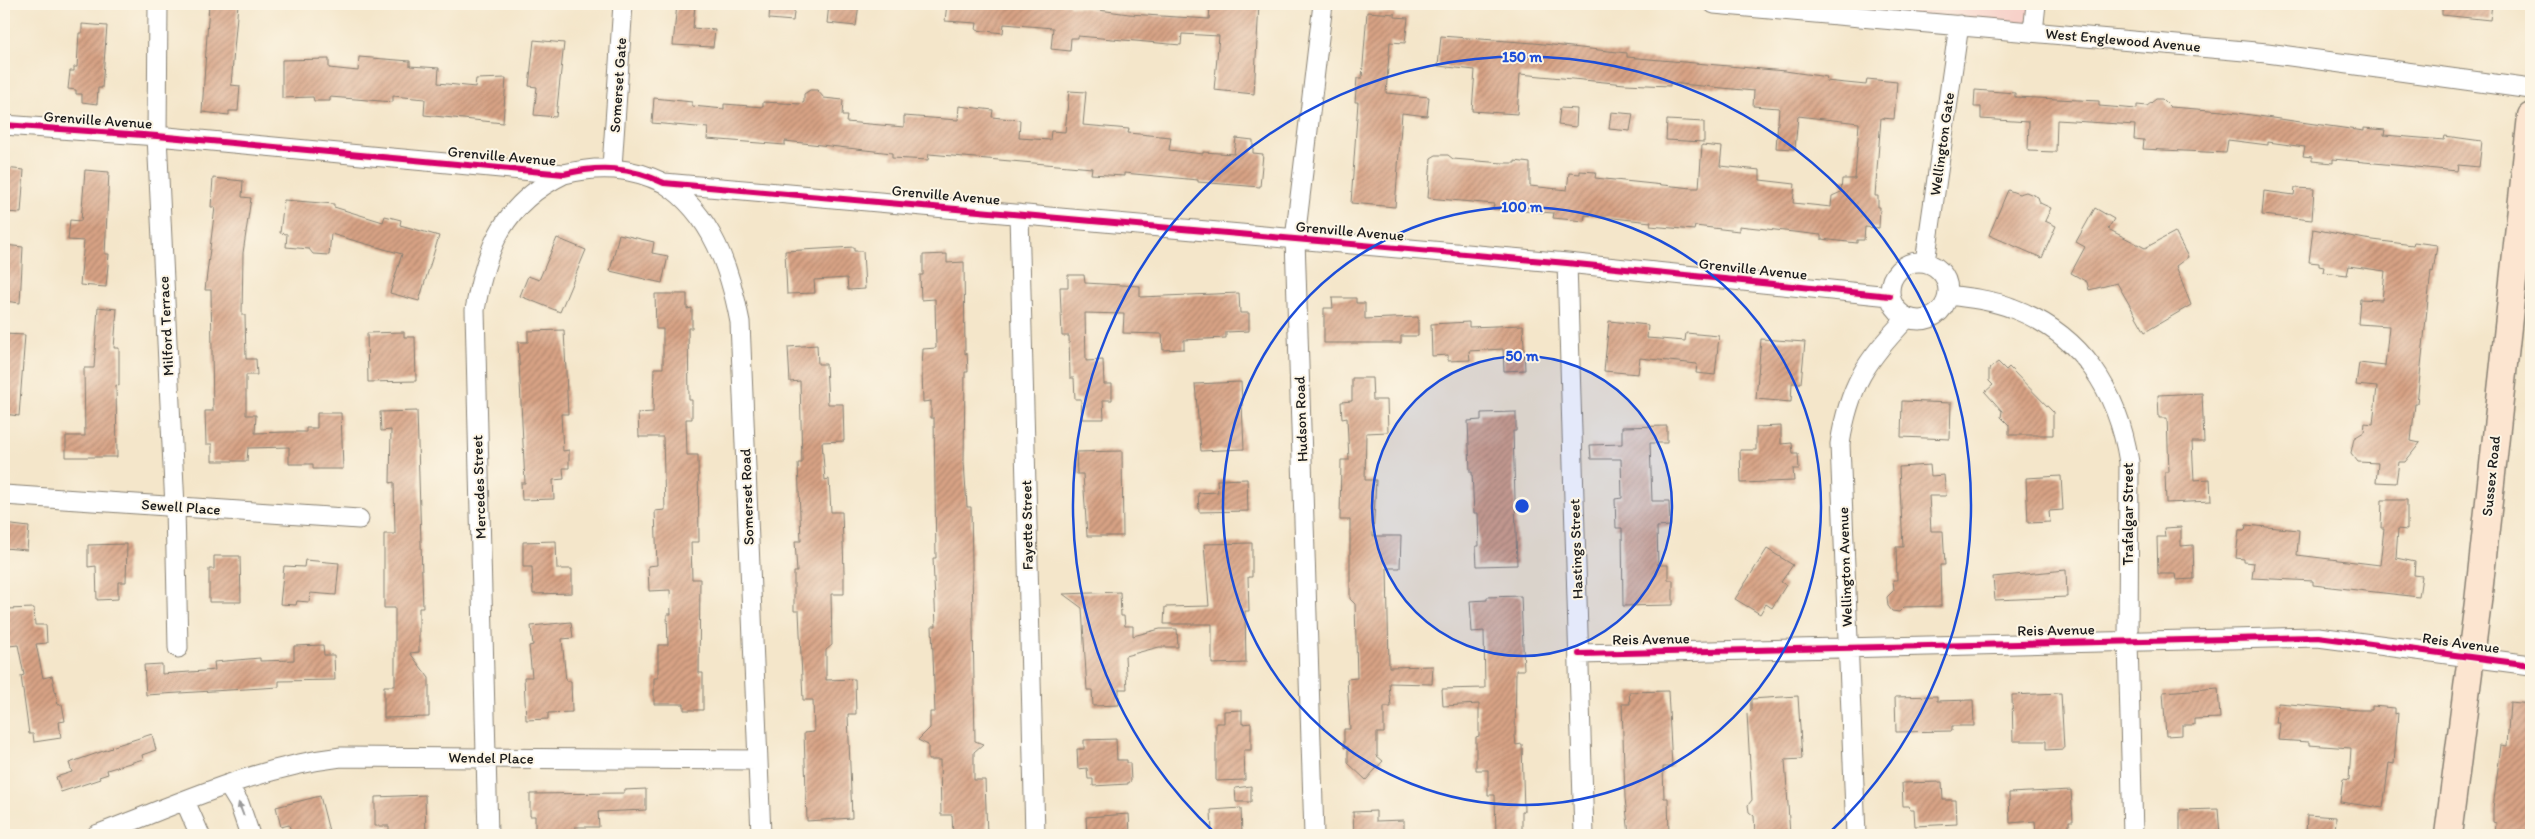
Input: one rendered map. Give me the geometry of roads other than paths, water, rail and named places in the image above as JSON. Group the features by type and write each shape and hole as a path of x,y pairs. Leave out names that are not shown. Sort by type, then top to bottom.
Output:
{"street":[{"name":"Milford Terrace","path":"158,4 157,136 175,507 178,648"},
{"name":"Somerset Gate","path":"612,167 623,4"},
{"name":"Hudson Road","path":"1314,835 1295,239 1323,4"},
{"name":"West Englewood Avenue","path":"1714,4 2267,53 2531,89"},
{"path":"2033,32 2036,4"},
{"name":"Wellington Gate","path":"1925,262 1960,25"},
{"name":"Sussex Road","path":"2448,835 2471,657 2531,116"},
{"name":"Grenville Avenue","path":"4,126 157,136 564,174 588,168 612,167 644,173 664,183 1567,263 1890,296"},
{"name":"Mercedes Street","path":"488,835 476,310 481,279 489,254 509,216 526,197 544,184 564,174"},
{"name":"Somerset Road","path":"664,183 691,205 705,224 722,256 734,290 740,322 761,835"},
{"name":"Fayette Street","path":"1019,214 1034,835"},
{"path":"1925,262 1942,272 1947,280 1948,295 1943,309 1936,316 1926,320 1907,318 1893,305 1890,296 1893,277 1899,270 1907,264 1925,262"},
{"name":"Hastings Street","path":"1567,263 1584,835"},
{"name":"Trafalgar Street","path":"1948,295 1984,300 2012,308 2037,319 2060,334 2081,353 2100,377 2111,398 2125,434 2129,462 2128,641 2133,835"},
{"name":"Wellington Avenue","path":"1856,835 1840,444 1844,415 1854,388 1867,363 1907,318"},
{"name":"Sewell Place","path":"4,495 359,519"},
{"name":"Reis Avenue","path":"1579,654 2318,637 2531,665"},
{"name":"Wendel Place","path":"96,835 264,771 305,762 341,757 758,760"},
{"path":"228,785 239,803 250,835"},
{"path":"184,802 200,835"}]}
